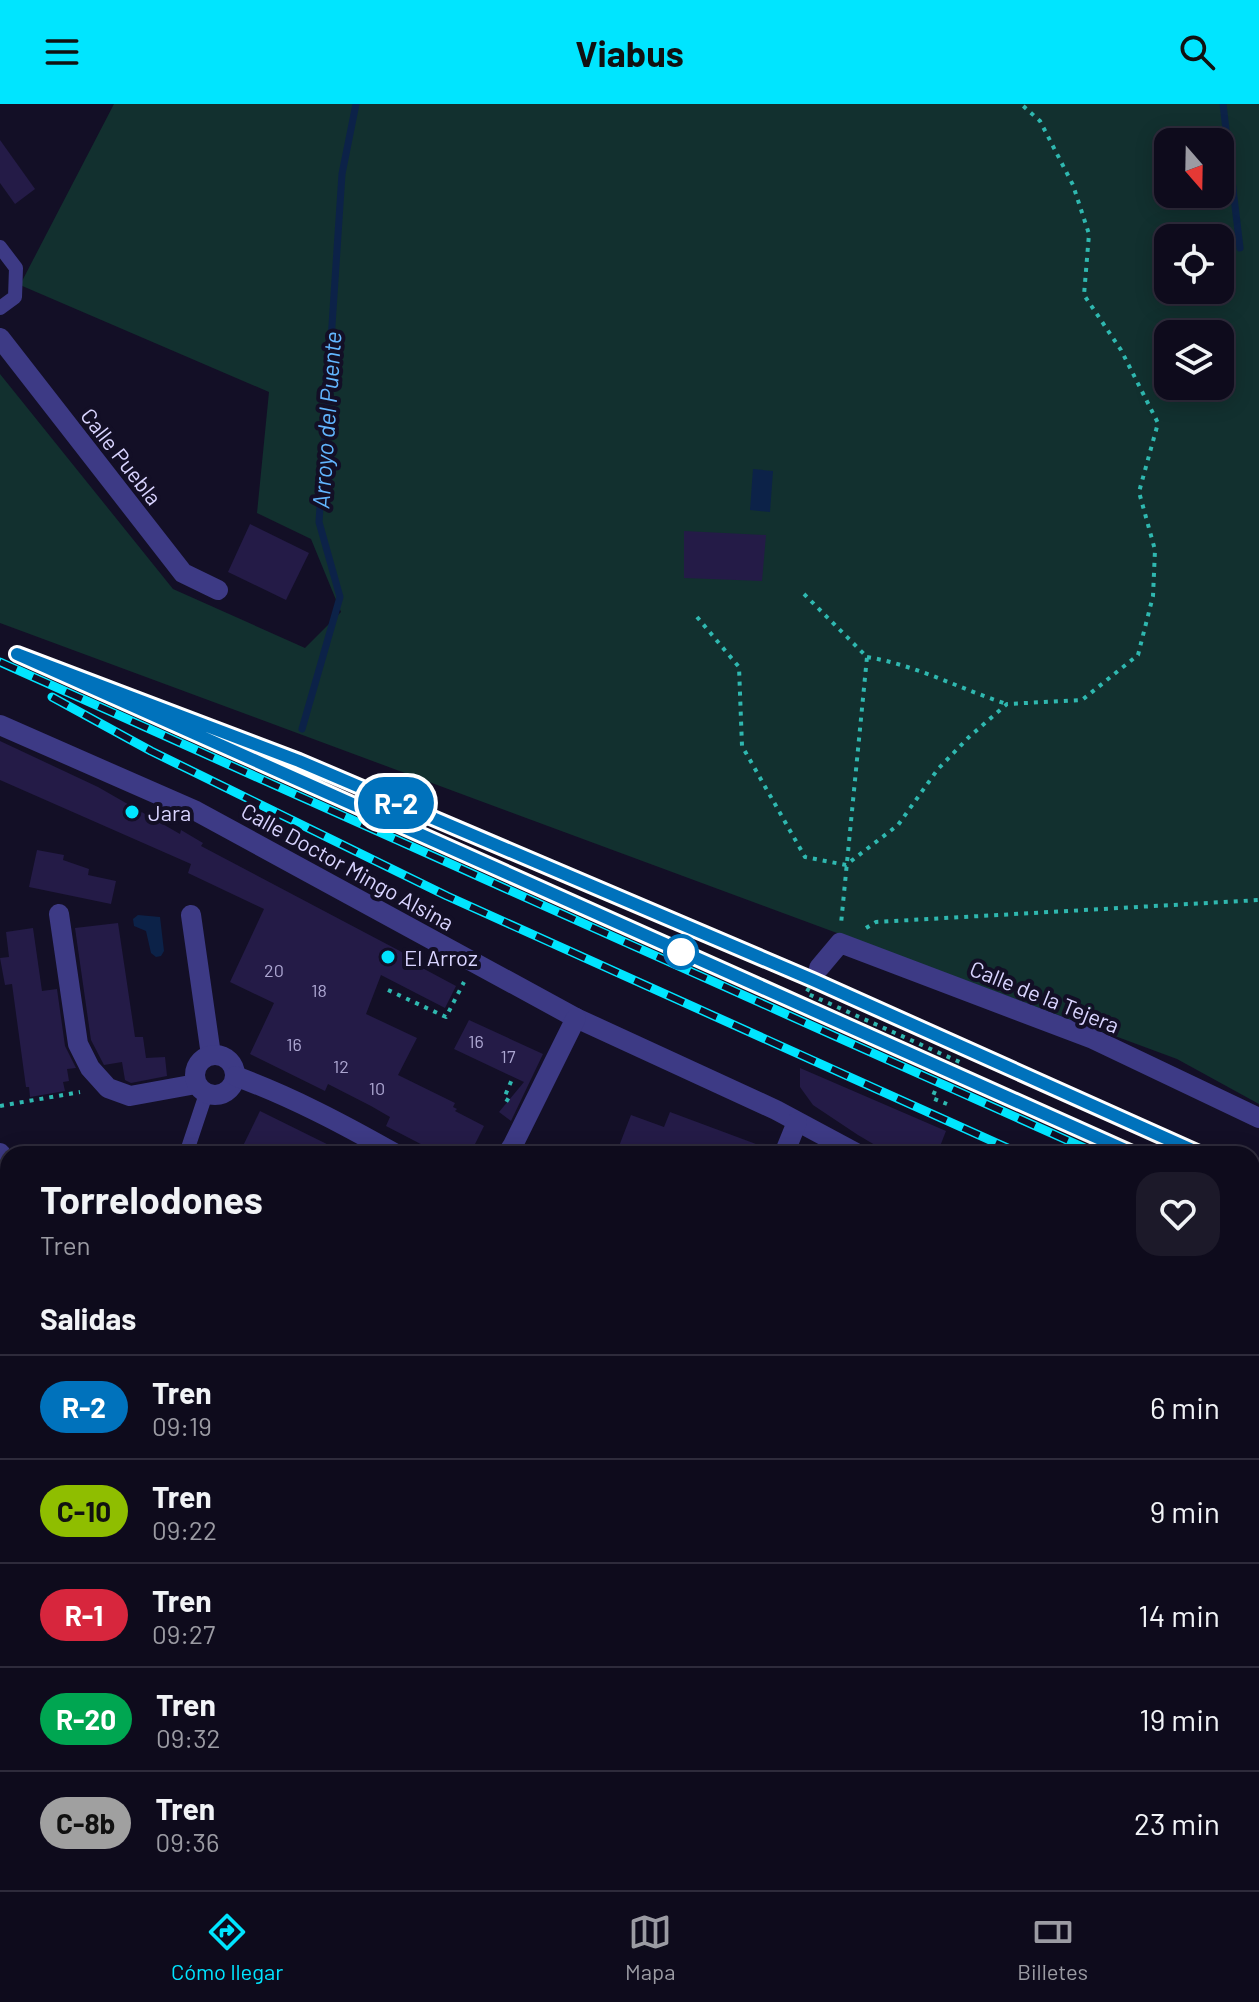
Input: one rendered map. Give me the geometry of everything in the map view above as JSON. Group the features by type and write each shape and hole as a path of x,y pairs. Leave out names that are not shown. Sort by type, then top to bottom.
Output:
{"street":[{"name":"Calle Puebla","path":"0,338 183,573 218,590"},
{"name":"Calle Doctor Mingo Alsina","path":"0,725 196,811 576,1018 843,1146"},
{"path":"59,914 78,1044 90,1068 108,1088 130,1096 201,1089 216,1096 232,1086 235,1076 230,1061 211,1055 196,1066 201,1089"},
{"path":"191,915 211,1055"},
{"path":"819,968 839,942"},
{"name":"Calle de la Tejera","path":"839,942 1093,1039 1259,1118"},
{"path":"512,1146 576,1018"},
{"path":"235,1076 328,1115 382,1146"},
{"path":"787,1146 797,1122"}],"lane":[{"path":"0,247 16,268 15,297 0,308"},
{"path":"188,1146 201,1089"}],"path":[{"path":"804,594 867,657 901,663 1007,704 1082,700 1138,655 1153,596 1155,550 1139,492 1158,423 1121,350 1084,295 1089,234 1073,185 1040,121 1021,104"},
{"path":"697,617 739,667 742,746 805,857 846,865 898,825 938,769 1007,704"},
{"path":"839,942 867,657"},
{"path":"839,942 876,922 1259,900"},
{"path":"388,990 446,1017 474,962"},
{"path":"806,993 964,1064"},
{"path":"948,1066 952,1058"},
{"path":"0,1106 108,1088"},
{"path":"935,1091 932,1098 947,1104"}],"green space":[{"path":"114,104 1259,104 1259,1104 1177,1059 0,623 0,374 173,589 305,648 341,612 311,539 257,513 269,392 20,285"}],"water":[{"path":"753,469 773,471 770,512 750,510"},
{"path":"138,915 160,917 164,951 161,956 151,953 146,931 134,926 133,919"}],"building":[{"path":"0,140 35,189 15,204 0,183"},
{"path":"250,524 309,553 286,600 228,572"},
{"path":"684,531 766,535 762,581 684,578"},
{"path":"0,741 98,787 180,834 181,830 203,843 201,846 415,959 413,963 456,986 445,1008 381,975 366,1014 417,1038 398,1075 455,1103 455,1111 484,1126 474,1146 425,1146 386,1126 390,1117 371,1106 328,1084 325,1091 250,1054 274,1003 230,982 264,909 188,873 191,864 0,780"},
{"path":"37,850 64,855 63,860 89,869 88,875 116,881 111,904 29,887"},
{"path":"118,923 135,1037 143,1037 146,1058 165,1057 167,1076 131,1083 125,1080 122,1062 104,1065 91,1040 75,928"},
{"path":"33,928 42,991 57,989 65,1046 76,1068 67,1069 69,1081 63,1082 65,1091 30,1097 12,984 5,985 0,958 9,957 6,932"},
{"path":"469,1020 543,1054 511,1121 499,1112 524,1082 454,1049"},
{"path":"800,1068 946,1131 940,1146 878,1146 813,1105 800,1087"},
{"path":"260,1111 331,1146 243,1146"},
{"path":"670,1112 761,1146 619,1146 631,1115 664,1127"}],"waterway":[{"name":"Arroyo del Puente","path":"302,729 340,597 319,522 342,174 356,104"},
{"path":"1223,104 1240,248"}],"railway":[{"path":"17,654 299,761 813,980 1183,1146"},
{"path":"0,662 1080,1146"},
{"path":"52,697 151,751 447,896 1003,1146"},
{"path":"164,720 1116,1146"}],"train":[{"name":"R-2","path":"1116,1146 17,654 299,761 813,980 1183,1146"}],"place":[{"name":"Jara","path":"132,812"},
{"name":"El Arroz","path":"388,957"}]}
